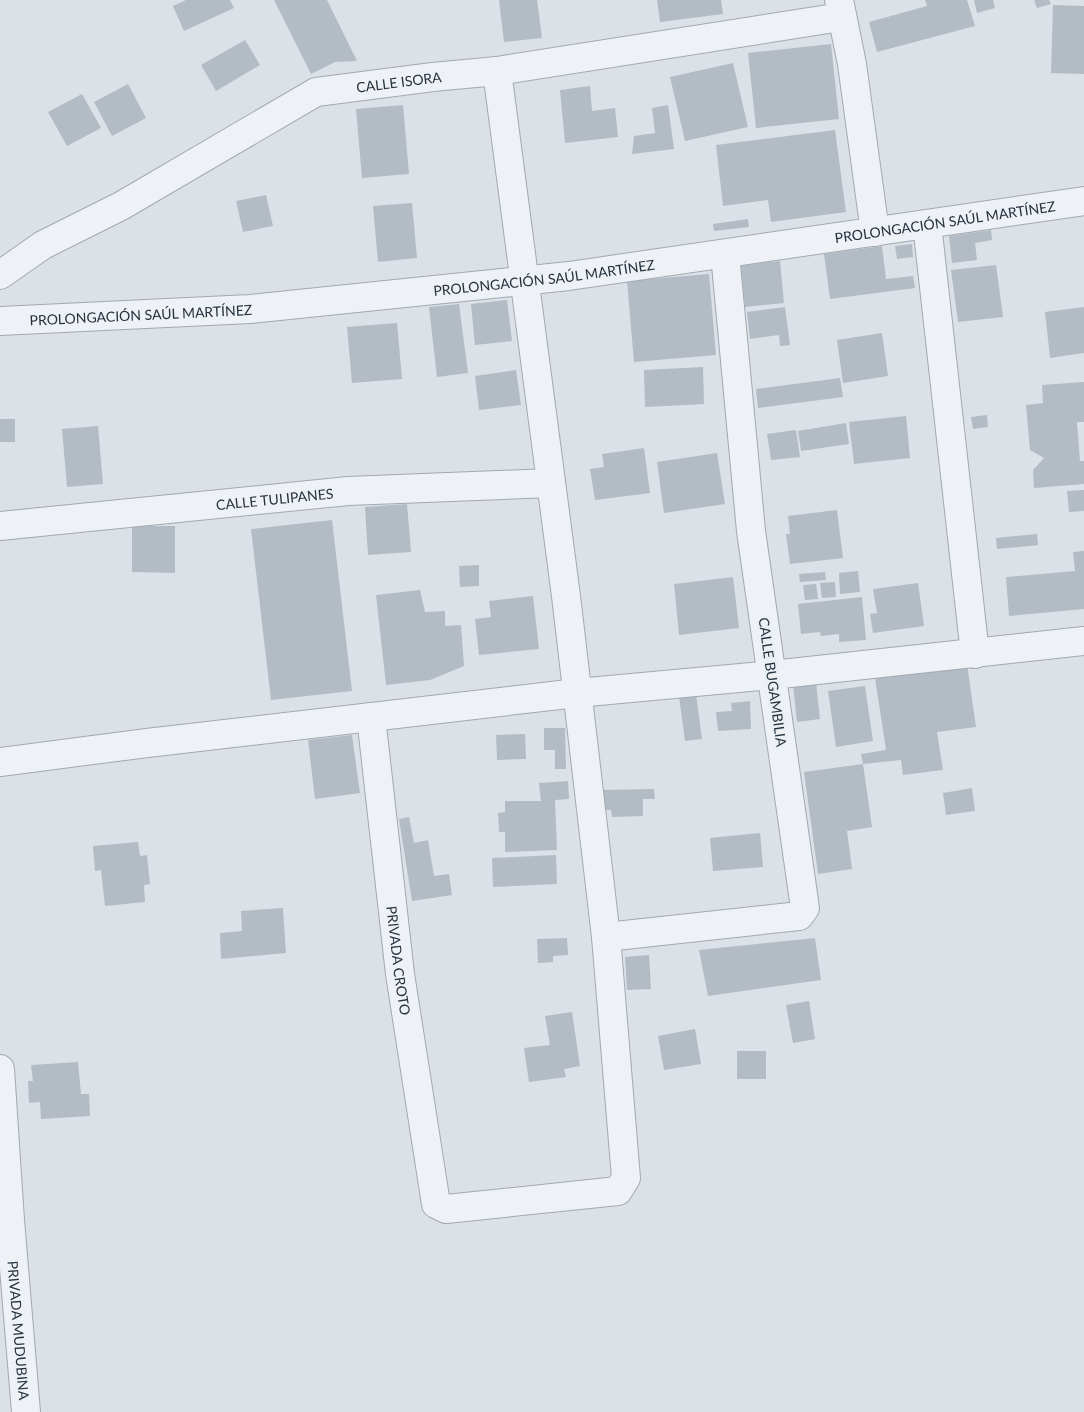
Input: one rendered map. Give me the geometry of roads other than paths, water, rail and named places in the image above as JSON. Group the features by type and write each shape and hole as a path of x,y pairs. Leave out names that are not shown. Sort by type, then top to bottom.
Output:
{"street":[{"name":"CALLE ISORA","path":"0,275 42,245 121,206 316,92 432,77 497,71 840,8"},
{"path":"840,8 852,64 875,232"},
{"path":"497,71 523,281 551,483 606,937"},
{"name":"PROLONGACIÓN SAÚL MARTÍNEZ","path":"0,320 250,309 569,276 1084,201"},
{"path":"927,224 975,654"},
{"name":"CALLE BUGAMBILIA","path":"606,937 799,916 805,908 751,531 725,254"},
{"name":"CALLE TULIPANES","path":"0,526 348,491 551,483"},
{"path":"0,762 577,692 772,675 1084,641"},
{"name":"PRIVADA CROTO","path":"371,717 400,974 436,1204 446,1209 618,1191 626,1178 606,937"},
{"name":"PRIVADA MUDUBINA","path":"0,1069 26,1412"}]}
